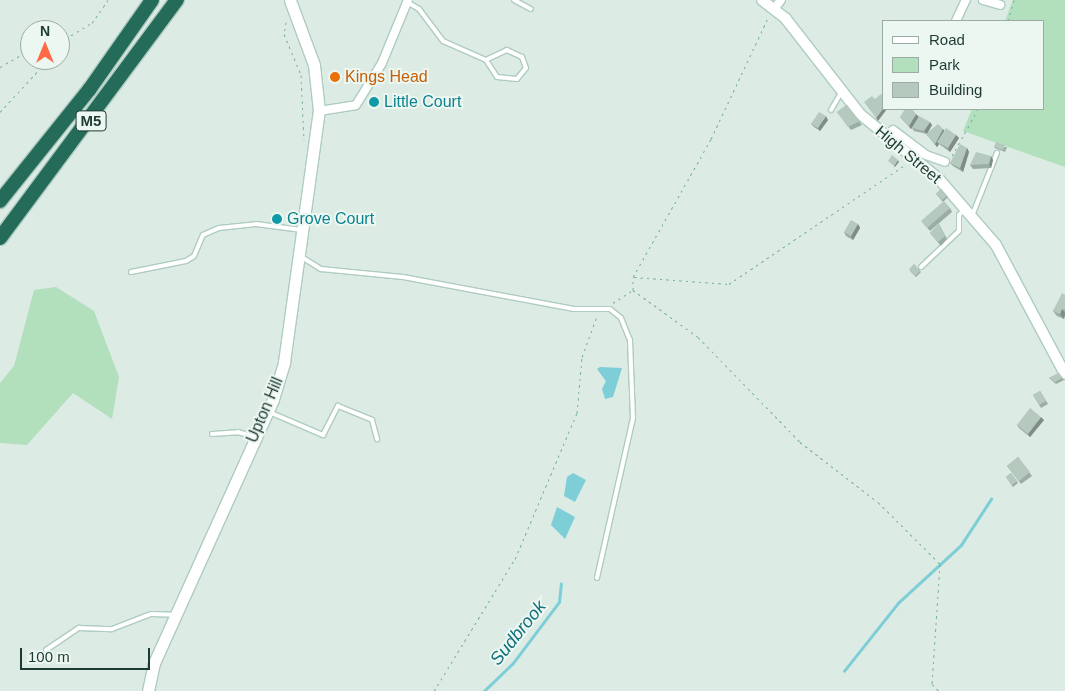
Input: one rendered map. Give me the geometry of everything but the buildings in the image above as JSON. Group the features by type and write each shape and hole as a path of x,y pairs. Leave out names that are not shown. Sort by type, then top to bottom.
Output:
{"highway":[{"name":"M5","path":"0,201 89,90 152,0"},
{"name":"M5","path":"0,238 177,0"}],"main road":[{"name":"Upton Hill","path":"148,691 154,663 254,437 267,412 284,362 304,230 319,111 314,66 291,2"}],"street":[{"name":"High Street","path":"762,0 774,9 880,134 917,162 968,213 1014,274 1065,374"},
{"path":"774,9 781,0"},
{"path":"956,20 966,0"},
{"path":"983,0 1000,5"},
{"path":"319,111 356,104 382,64 407,1"},
{"path":"893,130 926,155 949,160"},
{"path":"917,162 926,155"}],"lane":[{"path":"514,0 531,9"},
{"path":"407,1 419,9 444,41 486,60 497,77 506,81 517,79 526,68 522,57 507,50 486,60"},
{"path":"832,110 841,90"},
{"path":"921,266 959,231 959,215 968,213 997,153"},
{"path":"131,272 186,261 194,256 203,235 219,228 256,224 304,230"},
{"path":"300,256 321,269 393,275 574,309 598,309 616,312 626,324 634,409 597,578"},
{"path":"267,412 323,435 338,406 372,420 377,438"},
{"path":"212,434 238,432 254,437"},
{"path":"46,650 79,628 112,629 151,614 174,615"}],"path":[{"path":"70,38 92,23 108,0"},
{"path":"1008,20 1014,0"},
{"path":"291,2 284,34 301,75 304,144"},
{"path":"633,290 633,277 711,139 774,9"},
{"path":"0,67 20,56"},
{"path":"0,112 39,70"},
{"path":"949,160 977,110"},
{"path":"633,277 729,284 774,254 780,247 917,162"},
{"path":"434,691 515,559 577,413 582,357 598,309 633,290"},
{"path":"633,290 698,337 800,442 878,502 940,564 942,570 932,684 939,691"}],"green space":[{"path":"1013,0 1065,0 1065,167 963,131 972,110 1045,110 1045,20 1005,20"},
{"path":"56,287 94,311 119,377 112,419 73,393 27,445 0,443 0,383 14,366 34,290"}],"water":[{"path":"600,367 622,368 613,397 605,399 602,389 606,381 597,369"},
{"path":"573,473 586,480 575,502 564,496 567,477"},
{"path":"557,507 575,517 565,539 551,525"}],"waterway":[{"path":"844,671 898,603 961,545 991,499"},
{"name":"Sudbrook","path":"484,691 513,663 559,602 561,584"}],"place":[{"name":"Kings Head","path":"335,77"},
{"name":"Little Court","path":"374,102"},
{"name":"Grove Court","path":"277,219"}]}
